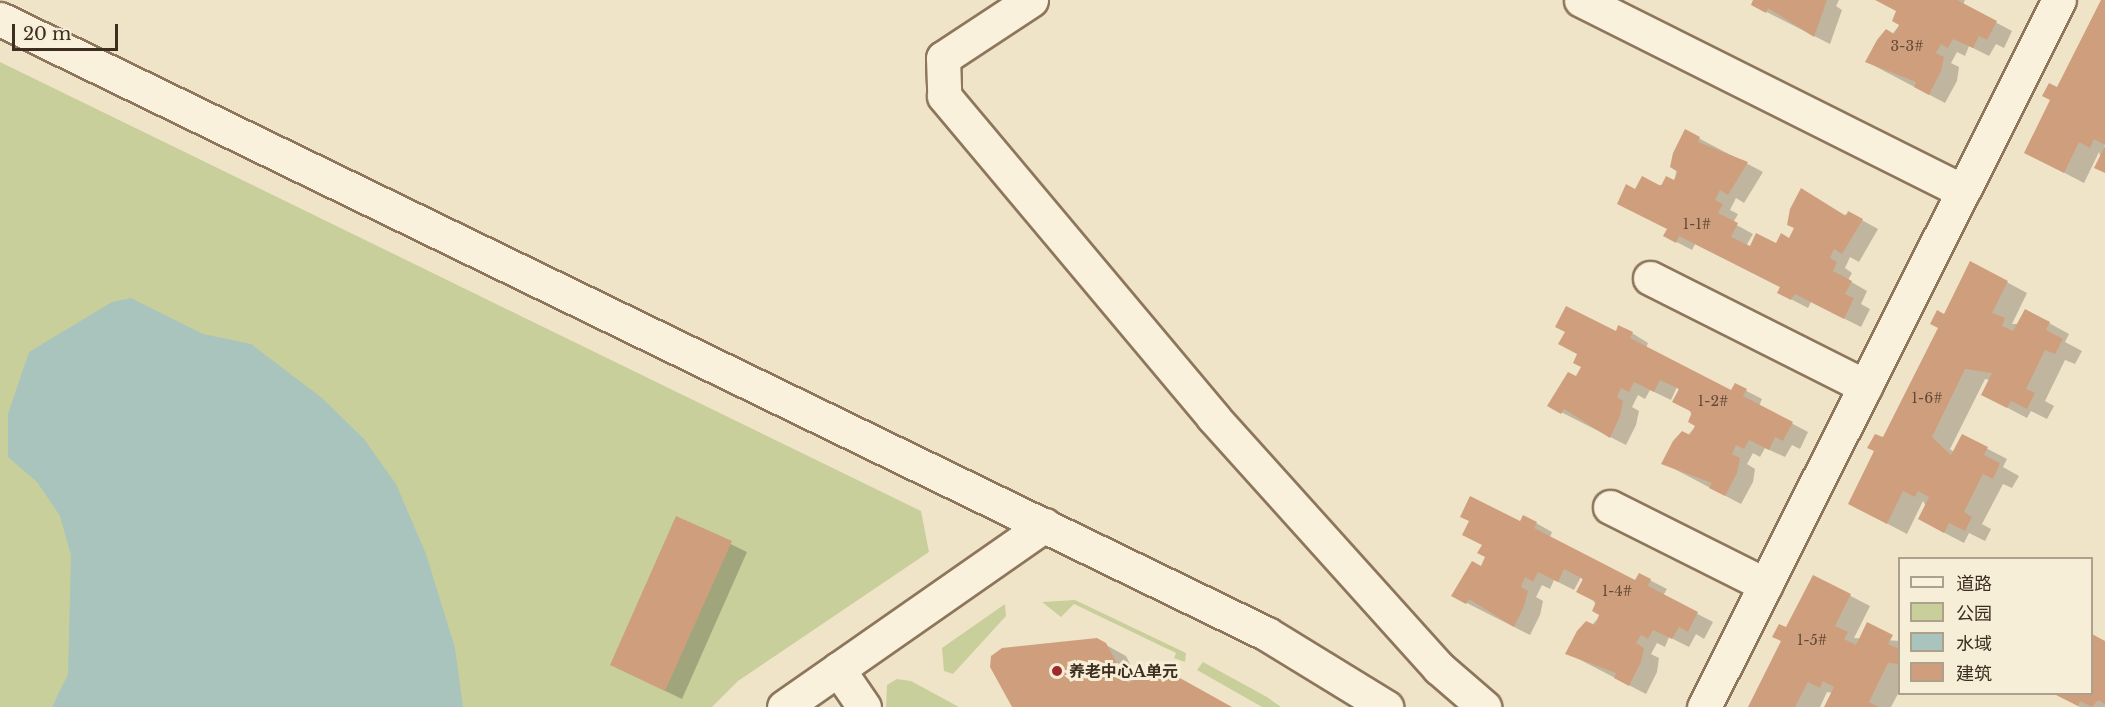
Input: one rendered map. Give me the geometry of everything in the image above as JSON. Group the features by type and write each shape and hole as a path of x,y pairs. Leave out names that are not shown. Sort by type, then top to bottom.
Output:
{"street":[{"path":"1031,0 943,58 944,96 1213,417 1439,668 1484,707"},
{"path":"1581,0 1963,191"},
{"path":"1704,707 2059,0"},
{"path":"0,19 1267,634 1386,707"},
{"path":"1650,278 1865,386"},
{"path":"1610,507 1766,585"},
{"path":"784,707 1045,525"},
{"path":"838,669 864,707"}],"green space":[{"path":"0,62 921,511 929,552 738,681 712,707 0,707"},
{"path":"1075,600 1186,653 1185,662 1174,658 1176,653 1074,604 1061,617 1042,602"},
{"path":"1005,604 1006,616 953,674 944,671 942,648"},
{"path":"1203,662 1281,707 1262,707 1197,670"},
{"path":"897,679 911,681 959,707 886,707 887,685"}],"water":[{"path":"131,298 203,334 251,344 322,398 364,439 396,484 426,554 455,648 463,707 52,707 68,674 71,555 60,516 37,482 8,457 8,414 29,352 112,302"}],"building":[{"path":"1753,0 1827,0 1814,37 1768,8 1766,13 1751,5"},
{"path":"1875,0 1957,0 1997,21 1987,40 1979,36 1973,48 1953,39 1948,48 1941,44 1936,53 1944,57 1941,71 1929,95 1914,87 1916,82 1865,62 1886,29 1894,34 1899,25 1892,21 1896,11"},
{"path":"2101,0 2105,0 2105,145 2094,139 2090,148 2079,142 2064,173 2024,153 2050,100 2042,96 2049,83 2057,87"},
{"path":"1685,129 1700,137 1698,142 1748,162 1728,195 1720,190 1715,200 1723,204 1718,213 1738,223 1731,237 1750,246 1756,233 1776,243 1781,233 1789,238 1794,228 1787,225 1790,209 1801,188 1846,216 1848,211 1863,219 1842,254 1834,249 1830,258 1837,262 1833,271 1852,281 1845,294 1854,298 1844,319 1795,294 1791,300 1777,293 1780,287 1679,236 1676,243 1663,236 1667,229 1617,204 1626,184 1635,189 1642,176 1661,186 1666,176 1674,180 1678,172 1670,167 1673,153"},
{"path":"2105,146 2105,173 2094,168"},
{"path":"1970,261 2008,281 1992,313 2005,318 2002,326 2013,331 2025,309 2050,322 2046,330 2063,339 2055,354 2045,350 2026,389 2035,393 2027,409 2011,401 2007,408 1981,395 1992,373 1965,369 1932,437 1951,455 1962,434 1988,447 1984,455 2000,463 1993,479 1983,474 1964,512 1972,517 1965,531 1949,523 1944,533 1918,519 1929,497 1918,491 1915,497 1903,491 1887,524 1848,504 1874,451 1867,448 1875,434 1883,437 1938,328 1930,324 1937,310 1944,314"},
{"path":"1566,306 1616,331 1618,325 1633,332 1630,338 1731,390 1735,383 1747,389 1743,396 1793,422 1783,441 1775,437 1769,450 1749,440 1744,449 1736,445 1732,454 1740,458 1737,473 1725,496 1709,488 1712,483 1661,464 1673,441 1682,431 1690,435 1695,426 1688,422 1692,412 1672,402 1679,389 1660,380 1654,392 1634,382 1629,392 1621,388 1617,397 1623,401 1620,416 1610,438 1564,409 1561,414 1547,406 1568,372 1576,376 1581,367 1573,363 1577,354 1558,344 1565,332 1555,327"},
{"path":"1470,496 1520,521 1523,515 1537,522 1534,528 1635,580 1639,573 1651,579 1648,586 1698,612 1688,632 1679,627 1672,639 1653,630 1648,639 1641,635 1636,643 1644,648 1641,662 1629,686 1614,678 1616,673 1565,654 1577,631 1586,621 1595,625 1599,615 1592,611 1596,602 1576,592 1583,579 1564,569 1558,582 1538,572 1533,582 1525,577 1521,587 1528,591 1514,627 1469,599 1466,604 1451,596 1472,561 1481,566 1485,557 1477,553 1482,545 1462,535 1469,521 1460,517"},
{"path":"676,516 732,541 665,691 610,665"},
{"path":"1813,575 1851,594 1835,626 1848,632 1844,639 1856,645 1867,622 1893,635 1888,644 1898,648 1898,664 1888,663 1869,702 1879,707 1824,707 1834,687 1823,681 1820,688 1808,682 1795,707 1748,707 1781,641 1772,637 1779,624 1786,627"},
{"path":"2093,635 2105,641 2105,704 2098,700 2092,707 2080,701 2078,706 2056,695 2093,695"},
{"name":"养老中心A单元","path":"1097,638 1106,643 1128,683 1162,668 1232,707 1012,707 990,667 991,656 1002,648"}],"place":[{"name":"养老中心A单元","path":"1057,671"}]}
